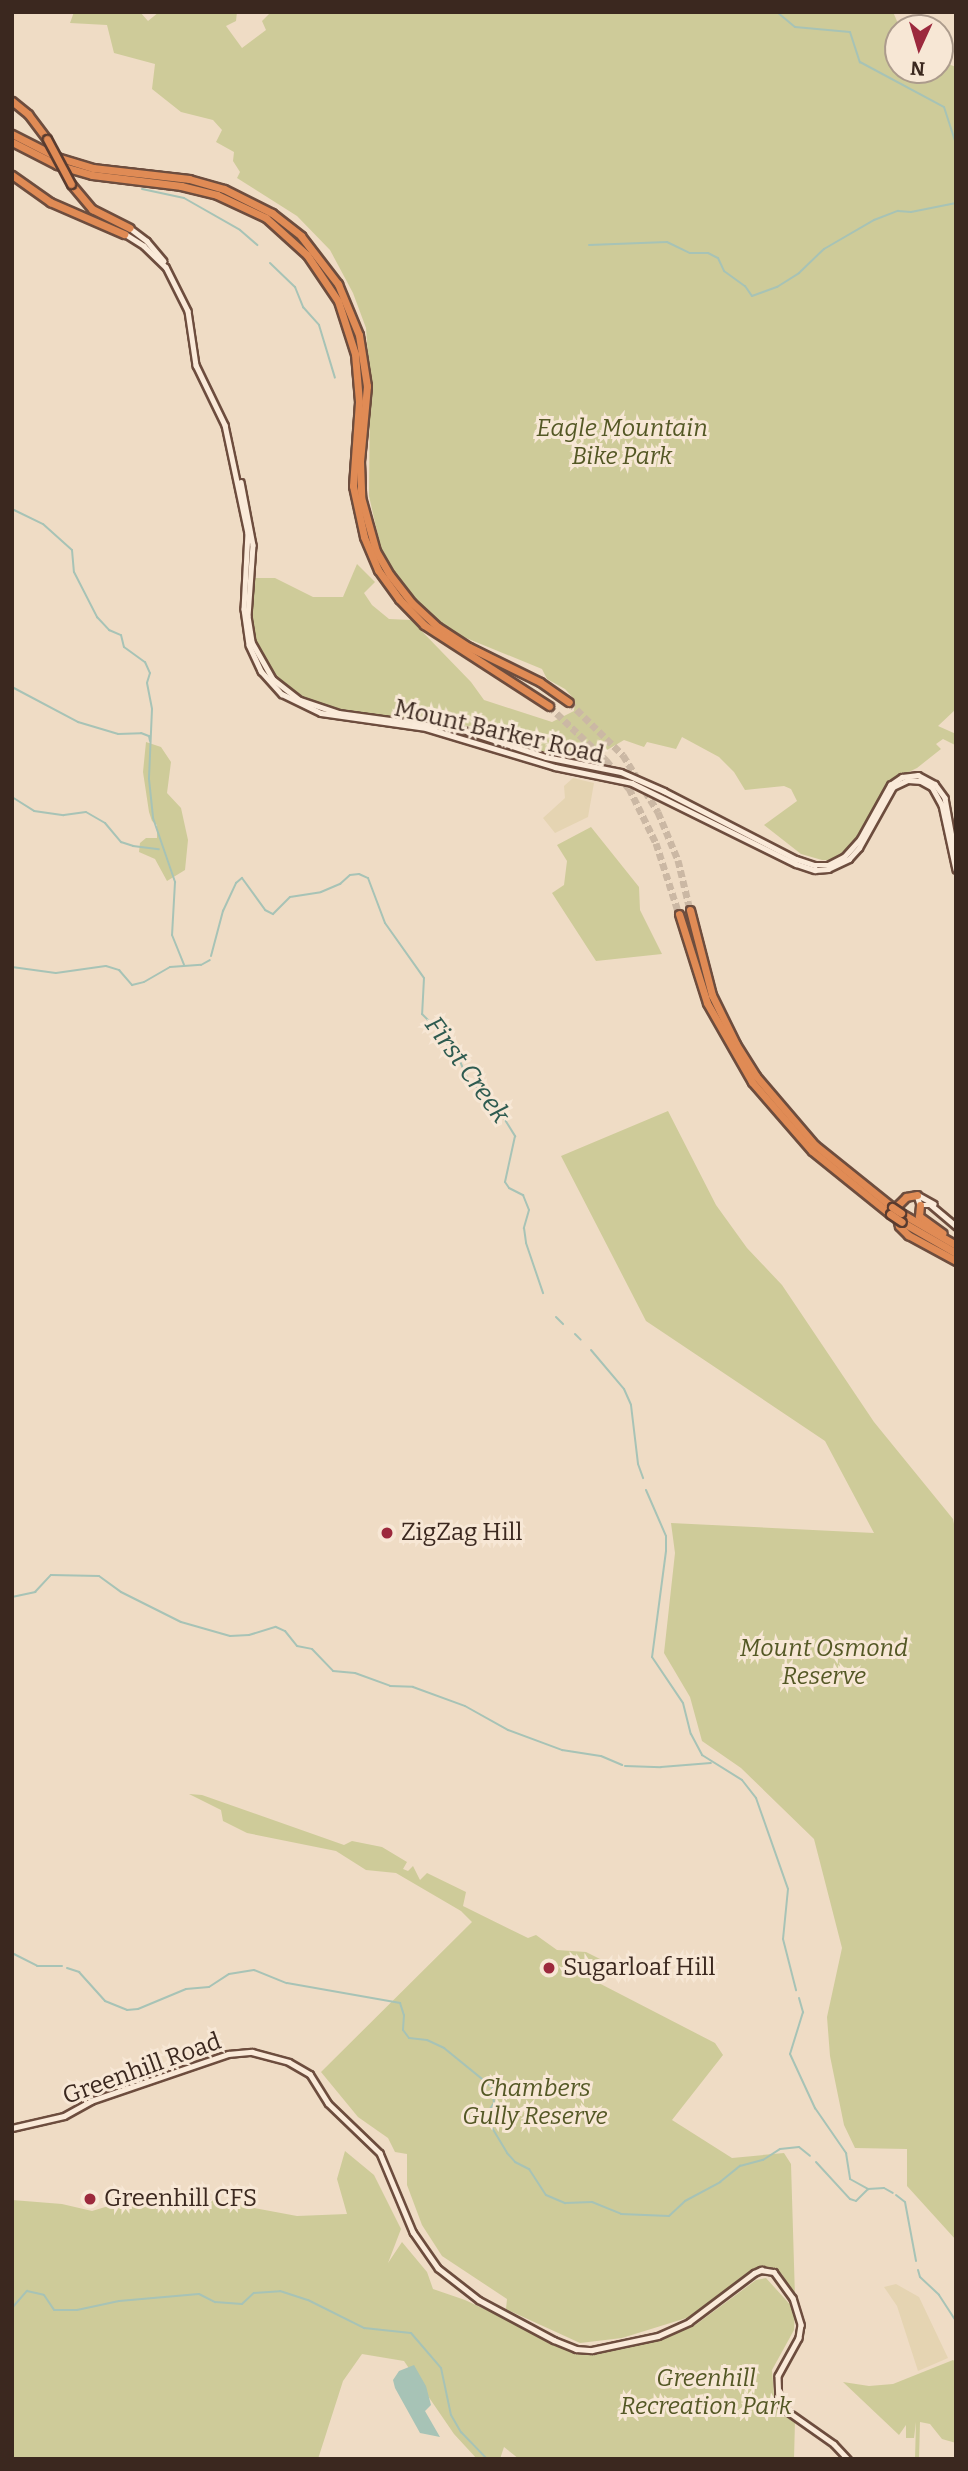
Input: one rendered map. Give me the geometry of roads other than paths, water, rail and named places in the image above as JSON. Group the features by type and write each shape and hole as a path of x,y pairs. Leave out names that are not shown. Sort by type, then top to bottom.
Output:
{"highway":[{"path":"12,101 28,114 47,139 81,199 96,212 127,231"},
{"path":"12,134 57,158 93,169 189,179 224,188 272,213 301,236 338,284 359,335 367,386 360,488 369,532 381,560 400,590 438,627 469,647 540,682 569,702"},
{"path":"12,142 49,161 83,173 181,186 225,198 266,218 307,254 338,301 355,354 359,402 353,486 359,520 379,570 399,599 424,625 549,706"},
{"path":"12,175 50,202 127,231"},
{"path":"690,910 712,995 731,1036 755,1076 815,1145 891,1210"},
{"path":"678,914 707,1003 752,1082 812,1151 891,1210 956,1253"},
{"path":"917,1195 906,1197 898,1206 899,1226 908,1235 956,1261"},
{"path":"920,1205 917,1211 921,1219 956,1243"},
{"path":"902,1217 956,1243"}],"main road":[{"name":"Mount Barker Road","path":"127,231 156,257 178,287 189,316 198,372 225,425 248,533 245,630 261,671 282,694 311,710 479,735 633,780 796,859 828,865 844,857 855,847 890,785 907,776 918,775 935,784 944,798 956,859"},
{"name":"Mount Barker Road","path":"439,729 529,761 633,780 800,866 822,870 844,863 856,852 894,787 908,780 921,781 932,787 939,798 956,870"},
{"path":"529,761 532,752"},
{"path":"917,1195 920,1205 931,1205 956,1225"},
{"path":"917,1195 929,1199 956,1225"},
{"name":"Greenhill Road","path":"12,2128 64,2116 91,2102 228,2054 252,2052 289,2062 310,2074 328,2103 380,2153 413,2232 438,2268 479,2300 554,2340 576,2349 592,2350 658,2336 689,2322 754,2273 761,2270 774,2272 793,2298 801,2325 799,2337 778,2376 779,2401 783,2408 834,2444 848,2459"}],"waterway":[{"path":"777,12 795,27 850,32 860,62 944,107 956,145"},
{"path":"142,189 184,198 240,230 257,245"},
{"path":"589,245 667,242 690,253 708,253 718,258 724,271 745,286 752,296 777,287 799,273 824,249 874,220 898,211 911,212 956,203"},
{"path":"270,263 295,287 303,307 319,325 335,378"},
{"path":"12,509 43,524 72,550 74,572 97,617 109,630 121,635 124,647 145,662 150,673 147,683 152,709 149,779 153,818 175,882 172,935 184,965"},
{"path":"12,687 78,722 118,734 141,733 149,736 150,741"},
{"path":"12,797 34,811 64,815 86,812 105,823 121,842 159,849"},
{"name":"First Creek","path":"211,956 223,911 236,883 242,878 265,910 273,914 290,897 321,892 340,884 350,875 359,874 368,878 385,923 424,978 422,1014 439,1031"},
{"name":"First Creek","path":"12,967 56,973 106,966 119,970 132,985 144,982 170,967 201,965 210,960"},
{"name":"First Creek","path":"454,1048 469,1081 492,1099 515,1136 505,1182 509,1188 523,1195 529,1210 524,1228 526,1243 543,1293"},
{"name":"First Creek","path":"556,1317 563,1324"},
{"name":"First Creek","path":"575,1334 581,1340"},
{"name":"First Creek","path":"591,1350 624,1389 631,1405 638,1464 643,1478"},
{"name":"First Creek","path":"646,1490 666,1536 652,1657 683,1703 691,1734 702,1755 742,1780 756,1798 788,1889 783,1939 796,1990"},
{"path":"12,1597 35,1592 51,1575 99,1576 121,1592 181,1622 230,1636 249,1635 276,1627 285,1631 297,1646 312,1649 333,1671 355,1673 390,1686 413,1687 465,1706 508,1730 562,1750 601,1756 622,1765"},
{"path":"625,1766 661,1767 711,1763"},
{"path":"12,1953 37,1966 62,1966"},
{"path":"67,1968 79,1972 105,2001 127,2010 138,2009 186,1989 209,1987 229,1974 254,1970 287,1983 400,2003 404,2015 403,2030 409,2038 427,2040 444,2048 492,2087 494,2103 488,2112 488,2121 507,2153 515,2162 529,2169 546,2195 565,2203 592,2202 621,2214 669,2216 685,2201 720,2182 740,2166 763,2160 780,2149 799,2147 810,2156"},
{"name":"First Creek","path":"799,1998 803,2012 790,2054 815,2108 846,2153 850,2179 868,2189 884,2188 893,2193"},
{"path":"816,2162 850,2199 856,2201 868,2189"},
{"name":"First Creek","path":"896,2195 905,2202 916,2261"},
{"name":"First Creek","path":"918,2270 920,2277 939,2295 956,2321"},
{"path":"12,2308 27,2291 44,2295 54,2310 77,2310 119,2301 199,2294 215,2302 242,2304 254,2293 280,2291 308,2300 364,2328 411,2333 441,2368 451,2415 461,2432 487,2459"}],"tunnel":[{"path":"569,702 623,755 658,812 678,860 690,910"},
{"path":"549,706 606,760 629,788 656,843 679,914"}],"place":[{"name":"ZigZag Hill","path":"387,1533"},
{"name":"Sugarloaf Hill","path":"549,1968"},
{"name":"Greenhill CFS","path":"90,2199"}],"park label":[{"name":"Eagle Mountain Bike Park","path":"622,443"},
{"name":"Mount Osmond Reserve","path":"824,1663"},
{"name":"Chambers Gully Reserve","path":"535,2103"},
{"name":"Greenhill Recreation Park","path":"706,2393"}]}
